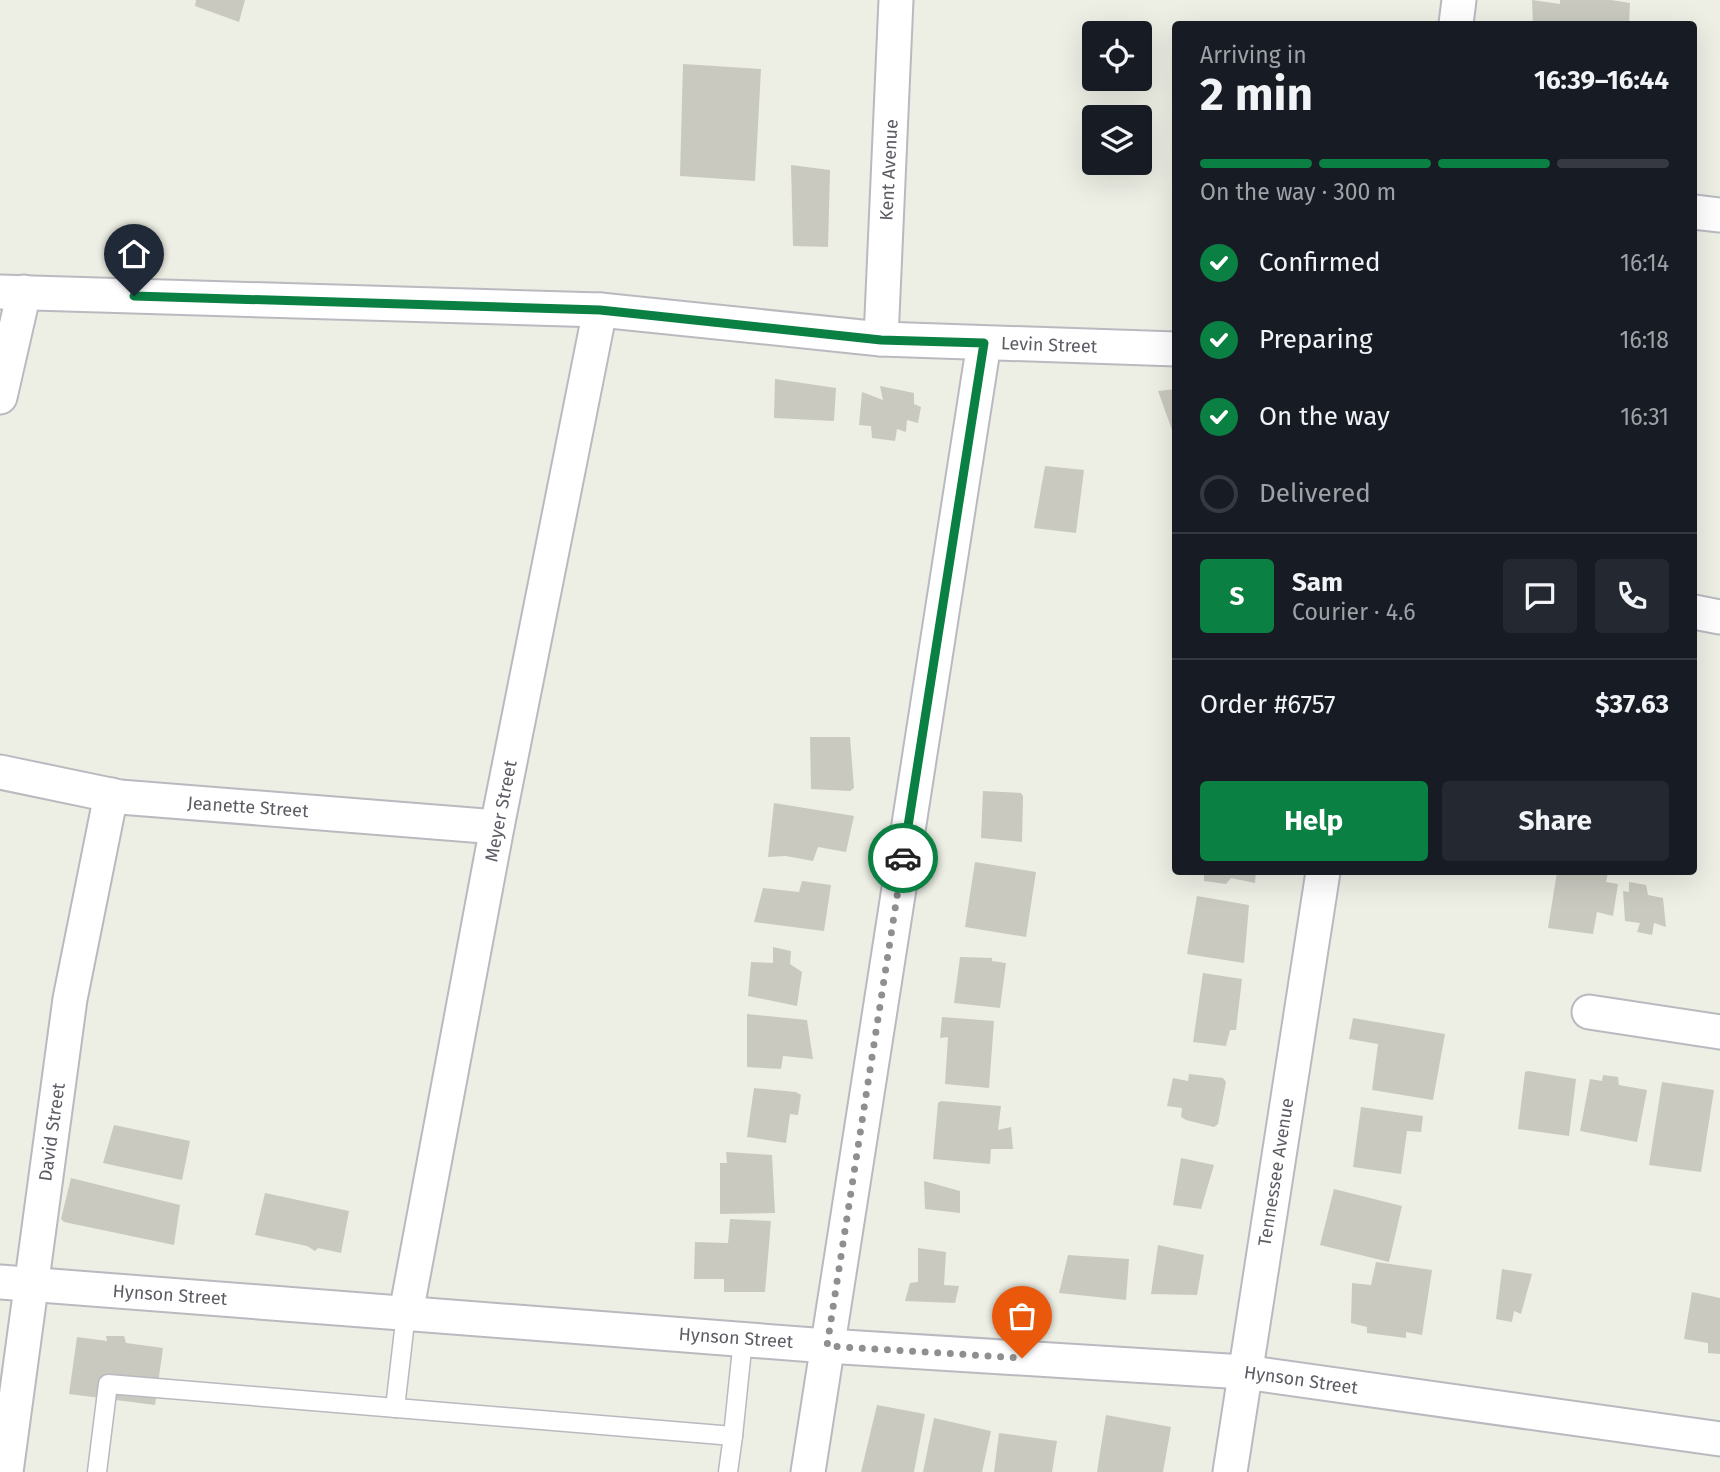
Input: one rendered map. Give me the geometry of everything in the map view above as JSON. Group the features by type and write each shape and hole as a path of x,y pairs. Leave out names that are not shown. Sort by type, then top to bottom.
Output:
{"street":[{"name":"Kent Avenue","path":"881,340 896,0"},
{"path":"1456,21 1459,0"},
{"path":"1697,212 1720,215"},
{"name":"Levin Street","path":"12,292 600,310 881,340 1172,349"},
{"path":"0,397 12,292"},
{"name":"Meyer Street","path":"406,1313 497,827 600,310"},
{"path":"808,1472 984,343"},
{"path":"1697,613 1720,617"},
{"name":"Jeanette Street","path":"0,772 111,795 497,827"},
{"name":"David Street","path":"6,1472 15,1283 111,795"},
{"name":"Tennessee Avenue","path":"1230,1472 1323,875"},
{"path":"1589,1012 1720,1032"},
{"name":"Hynson Street","path":"15,1283 827,1346 1244,1372 1720,1439"}],"lane":[{"path":"395,1408 406,1313"},
{"path":"729,1472 743,1339"},
{"path":"97,1472 108,1384 733,1436"}],"building":[{"path":"196,0 245,0 239,22 195,6"},
{"path":"1532,0 1560,4 1560,0 1611,0 1630,3 1629,21 1533,21"},
{"path":"683,64 761,69 755,181 680,176"},
{"path":"791,165 830,170 828,247 793,246"},
{"path":"775,379 836,388 834,421 774,418"},
{"path":"880,386 914,393 914,404 921,407 918,423 907,420 906,432 897,429 895,441 872,438 871,426 859,425 862,392 883,400"},
{"path":"1172,389 1172,430 1158,391"},
{"path":"1045,466 1084,470 1076,533 1034,528"},
{"path":"810,737 850,737 854,788 850,791 811,789"},
{"path":"983,791 1021,793 1022,842 981,838"},
{"path":"774,803 854,816 846,852 818,847 813,861 786,856 768,857"},
{"path":"975,862 1036,872 1026,937 965,927"},
{"path":"1204,875 1256,875 1255,883 1231,878 1226,884 1204,881"},
{"path":"1557,875 1607,875 1606,882 1618,884 1613,916 1597,912 1593,934 1548,928"},
{"path":"802,881 831,885 824,931 754,922 763,888 799,892"},
{"path":"1629,882 1646,885 1648,895 1663,898 1666,927 1654,923 1652,935 1637,932 1640,923 1625,921 1623,891 1629,892"},
{"path":"1197,896 1249,905 1244,963 1187,954"},
{"path":"773,947 791,951 790,964 802,972 797,1006 748,996 751,962 773,963"},
{"path":"960,957 992,958 992,961 1006,963 1000,1008 954,1003"},
{"path":"1203,973 1242,979 1236,1030 1230,1030 1226,1046 1193,1042"},
{"path":"747,1014 807,1020 813,1059 783,1056 781,1069 747,1067"},
{"path":"942,1017 994,1021 989,1088 945,1084 948,1037 940,1038"},
{"path":"1353,1018 1445,1034 1433,1100 1372,1090 1378,1044 1349,1039"},
{"path":"1525,1072 1576,1079 1569,1136 1518,1129"},
{"path":"1189,1074 1223,1078 1226,1082 1218,1124 1214,1127 1186,1120 1181,1117 1182,1108 1167,1106 1173,1078 1188,1081"},
{"path":"1603,1075 1618,1077 1619,1085 1647,1090 1637,1142 1580,1131 1590,1079 1602,1081"},
{"path":"1662,1082 1714,1090 1701,1172 1649,1165"},
{"path":"754,1088 796,1092 801,1095 798,1115 790,1114 786,1143 747,1137"},
{"path":"941,1101 1001,1106 998,1130 1011,1127 1013,1149 991,1149 990,1164 933,1159 938,1103"},
{"path":"1361,1107 1423,1116 1421,1132 1407,1131 1401,1174 1353,1167"},
{"path":"114,1125 190,1141 182,1180 103,1163"},
{"path":"726,1152 772,1155 775,1213 720,1214 720,1163 727,1163"},
{"path":"1181,1158 1214,1165 1201,1209 1173,1205"},
{"path":"71,1178 180,1205 174,1245 64,1222 61,1219"},
{"path":"924,1181 960,1191 960,1213 925,1209"},
{"path":"1334,1189 1402,1206 1389,1262 1320,1245"},
{"path":"265,1193 349,1211 341,1253 318,1248 315,1251 307,1246 255,1235"},
{"path":"730,1219 771,1221 765,1292 724,1292 724,1279 694,1279 695,1242 728,1243"},
{"path":"1158,1245 1204,1255 1197,1295 1151,1294"},
{"path":"918,1248 946,1252 944,1285 959,1286 955,1303 905,1301 910,1283 918,1282"},
{"path":"1068,1255 1129,1259 1126,1300 1059,1293"},
{"path":"1376,1262 1432,1270 1422,1335 1406,1332 1406,1338 1367,1333 1367,1327 1351,1323 1352,1283 1371,1285"},
{"path":"1502,1269 1532,1274 1521,1314 1514,1311 1512,1322 1496,1319"},
{"path":"1692,1292 1720,1298 1720,1354 1708,1353 1708,1343 1684,1339"},
{"path":"106,1336 124,1336 126,1343 163,1348 155,1405 69,1394 77,1337 107,1341"},
{"path":"877,1405 925,1414 914,1472 861,1472"},
{"path":"1106,1415 1171,1427 1163,1472 1097,1472"},
{"path":"934,1418 991,1431 982,1472 923,1472"},
{"path":"999,1433 1057,1441 1052,1472 994,1472"}],"way so far":[{"path":"903,858 827,1346 1022,1358"}],"route":[{"path":"134,296 600,310 881,340 984,343 903,858"}]}
